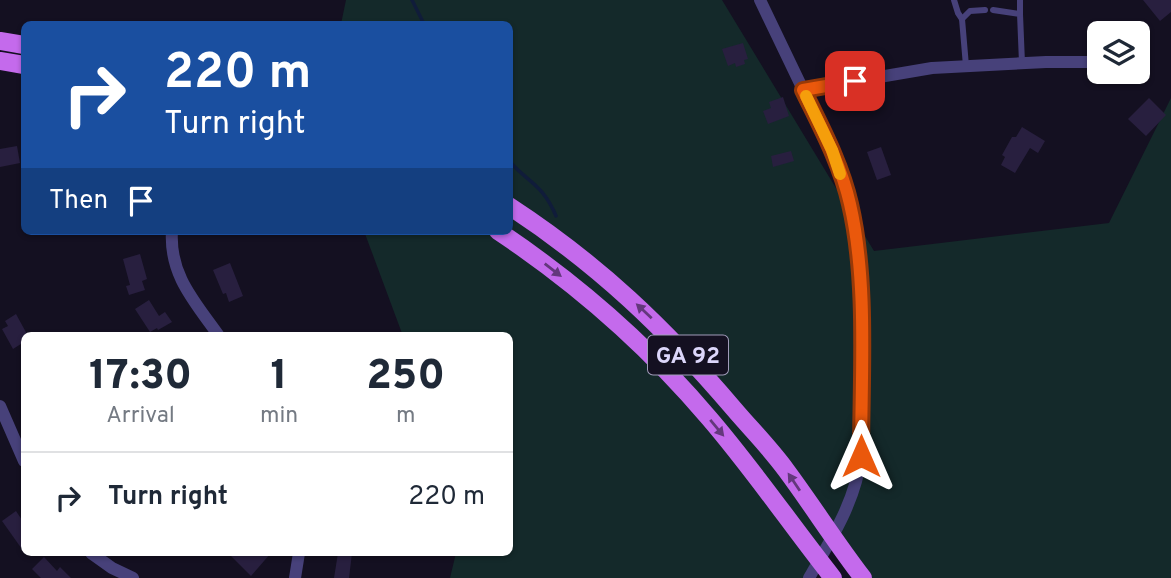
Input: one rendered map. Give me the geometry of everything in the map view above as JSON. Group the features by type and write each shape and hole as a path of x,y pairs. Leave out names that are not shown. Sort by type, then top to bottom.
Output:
{"main road":[{"path":"0,41 21,44"},
{"path":"0,61 21,64"},
{"name":"GA 92","path":"513,209 590,264 662,328 785,469 832,539 863,578"},
{"name":"GA 92","path":"504,235 570,283 664,368 733,446 833,578"}],"street":[{"path":"760,0 832,150 850,202 859,254 859,475 832,539 809,578"},
{"path":"803,90 932,68 1087,62"},
{"path":"172,235 171,247 176,270 216,332"},
{"path":"0,406 21,454"},
{"path":"95,556 111,568 133,578"},
{"path":"295,578 299,556"}],"lane":[{"path":"954,0 962,19 966,66"},
{"path":"1020,0 1022,63"},
{"path":"962,19 971,11 1020,14"}],"green space":[{"path":"346,0 722,0 874,251 1109,223 1171,98 1171,578 861,578 833,543 815,578 450,578 455,556 513,556 513,332 402,332 365,235 513,235 513,21 342,21"}],"building":[{"path":"1143,0 1171,0 1171,12 1160,21"},
{"path":"743,43 748,59 744,60 745,64 736,67 735,63 728,66 722,49"},
{"path":"783,97 789,116 768,124 763,111 771,108 769,102"},
{"path":"1149,98 1166,115 1146,136 1128,119"},
{"path":"1022,127 1045,141 1038,153 1030,148 1015,173 1001,165 1005,157 1002,155 1012,137 1016,137"},
{"path":"17,146 20,163 0,167 0,149"},
{"path":"881,147 891,175 877,180 867,152"},
{"path":"791,151 794,161 773,167 771,156"},
{"path":"140,254 147,279 142,281 145,290 129,295 126,286 130,285 123,259"},
{"path":"230,263 243,296 229,302 213,270"},
{"path":"149,300 159,316 165,312 172,322 150,332 135,309"},
{"path":"16,314 26,332 21,332 21,344 13,349 2,329 8,326 5,321"},
{"path":"16,511 21,518 21,548 2,521"},
{"path":"231,556 268,556 251,576"},
{"path":"338,556 352,556 349,578 334,578"},
{"path":"44,557 57,571 60,567 71,578 41,578 32,569"}],"waterway":[{"path":"412,0 422,21"},
{"path":"513,165 541,191 556,216"}],"slow traffic":[{"path":"806,96 832,150 840,174"}],"route":[{"path":"855,81 803,90 832,150 850,202 859,254 861,456"}]}
